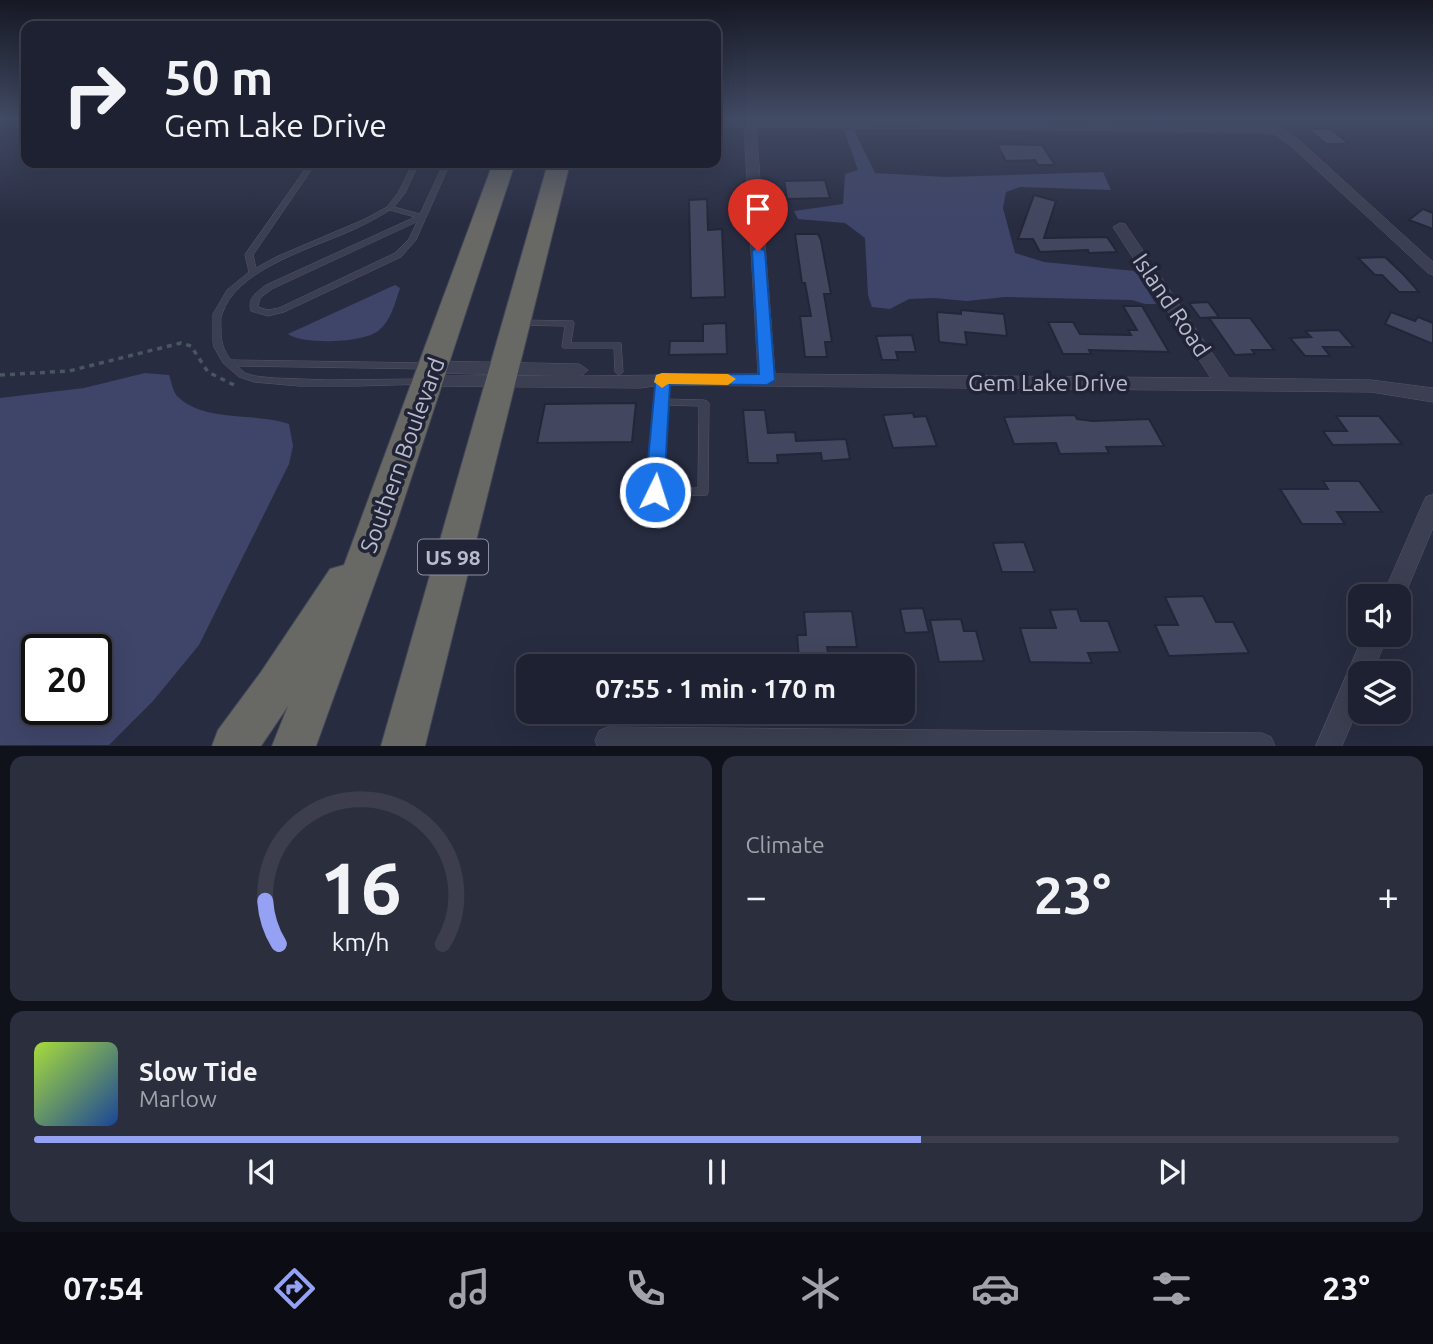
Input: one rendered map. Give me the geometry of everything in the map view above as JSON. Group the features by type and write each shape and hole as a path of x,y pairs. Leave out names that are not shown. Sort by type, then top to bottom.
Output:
{"highway":[{"name":"Southern Boulevard","path":"298,738 432,374 502,168"},
{"name":"US 98","path":"403,746 558,168"},
{"path":"234,746 276,687 377,527"}],"street":[{"path":"751,154 767,380"},
{"path":"1307,154 1433,270"},
{"name":"Island Road","path":"1120,227 1224,384"},
{"name":"Gem Lake Drive","path":"432,374 619,372 662,379 1371,386 1433,395"},
{"name":"Gem Lake Drive","path":"501,375 640,383 662,379"},
{"path":"1399,584 1433,503"},
{"path":"1329,746 1348,702"},
{"path":"608,740 1262,746"}],"lane":[{"path":"253,272 248,255 309,168"},
{"path":"413,168 397,199 378,216 253,272 232,289 224,300 215,326 221,355 243,376 263,380 432,374"},
{"path":"422,217 269,287 257,295 253,303 254,309 268,313 281,310 398,255 412,240 445,168"},
{"path":"389,208 422,217"},
{"path":"516,323 570,323 566,346 618,345 619,372"},
{"path":"229,363 432,374"},
{"path":"660,402 704,402 703,492 655,492 660,402 662,379"}],"path":[{"path":"0,375 20,376 71,371 181,343 190,344 195,349 200,364 211,374 230,385 242,387"}],"water":[{"path":"852,154 866,154 875,173 946,177 1103,172 1111,190 1020,187 1006,192 1003,208 1015,253 1044,262 1135,271 1156,304 1132,300 1005,297 967,301 909,299 890,309 872,307 868,295 865,238 845,223 798,219 794,211 843,204 845,174 858,170"},
{"path":"395,285 400,288 389,317 378,331 370,335 347,340 319,341 296,338 288,334"},
{"path":"145,373 169,375 177,396 201,410 289,424 293,446 289,464 199,645 153,701 109,745 0,745 0,398 84,388"}],"building":[{"path":"1002,154 1048,154 1055,165 1038,165 1035,160 1006,161"},
{"path":"825,180 830,198 787,199 784,181"},
{"path":"1034,195 1056,201 1044,238 1107,237 1117,252 1040,252 1033,239 1018,239"},
{"path":"707,199 708,230 722,229 725,297 691,298 689,200"},
{"path":"1423,209 1433,213 1433,229 1409,220"},
{"path":"795,234 818,234 821,240 831,294 824,294 832,342 825,342 827,357 805,357 800,316 811,316 805,283 802,283"},
{"path":"1385,257 1419,292 1399,292 1382,275 1375,275 1358,258"},
{"path":"1208,302 1219,317 1200,318 1189,303"},
{"path":"1123,306 1142,306 1169,352 1089,350 1091,354 1063,354 1048,322 1073,322 1080,334 1131,335 1128,330 1137,330"},
{"path":"961,310 1004,314 1007,336 965,332 967,345 939,342 937,312 961,314"},
{"path":"1391,312 1415,321 1418,317 1433,323 1433,344 1385,324"},
{"path":"1209,318 1250,318 1274,350 1252,350 1255,354 1235,355"},
{"path":"726,323 727,354 669,355 670,341 703,341 703,324"},
{"path":"1339,330 1354,347 1323,347 1330,356 1305,356 1290,338 1311,337 1305,331"},
{"path":"912,335 916,352 896,352 898,360 882,360 876,336"},
{"path":"636,403 632,442 537,443 545,404"},
{"path":"743,410 765,410 768,433 795,432 796,441 846,439 850,459 822,461 821,453 777,455 778,463 748,463"},
{"path":"913,413 914,417 926,416 937,446 893,448 883,415"},
{"path":"1075,415 1077,419 1093,421 1149,419 1164,446 1106,447 1109,453 1060,454 1056,443 1014,444 1004,417"},
{"path":"1336,416 1379,416 1402,444 1333,445 1323,431 1347,431"},
{"path":"1323,481 1359,481 1382,512 1337,512 1345,524 1302,524 1280,489 1328,489"},
{"path":"1024,542 1035,572 1002,572 993,543"},
{"path":"1203,596 1216,622 1233,622 1249,653 1169,656 1155,625 1178,625 1165,597"},
{"path":"923,608 929,632 905,633 900,609"},
{"path":"1077,609 1081,621 1108,621 1120,652 1088,653 1092,663 1030,662 1020,628 1056,628 1050,610"},
{"path":"852,611 857,647 827,647 828,654 799,654 797,635 806,635 804,612"},
{"path":"961,619 964,631 976,631 984,661 939,662 930,620"}],"slow traffic":[{"path":"662,382 662,379 728,379"}],"route":[{"path":"655,492 662,379 767,380 758,251"}]}
